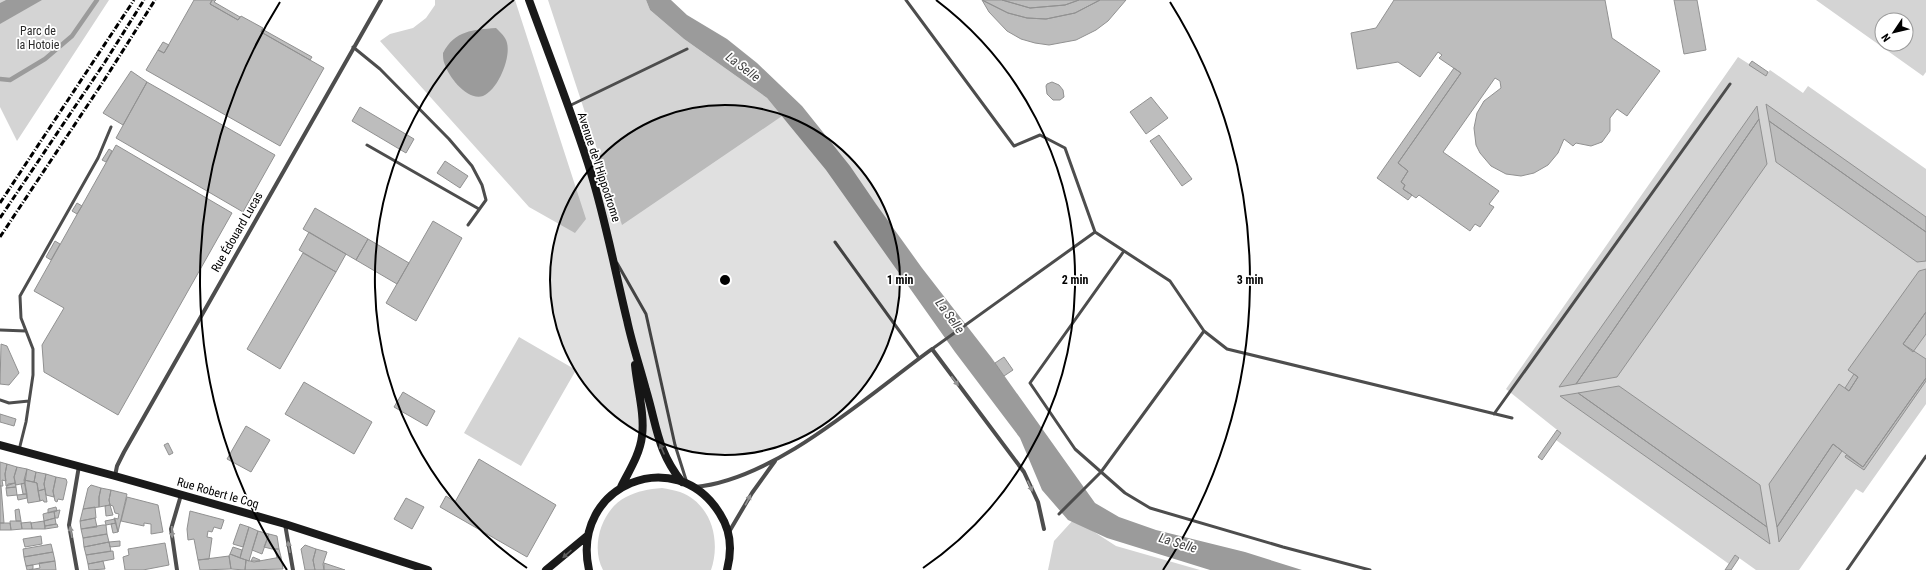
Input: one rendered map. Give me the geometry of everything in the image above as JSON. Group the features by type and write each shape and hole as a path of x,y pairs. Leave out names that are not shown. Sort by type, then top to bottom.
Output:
{"main road":[{"name":"Avenue de l'Hippodrome","path":"529,0 591,173 614,258 633,345 661,448 673,471 688,484"},
{"name":"Avenue de l'Hippodrome","path":"621,487 637,455 642,436 643,420 633,345"},
{"name":"Rue Robert le Coq","path":"0,446 79,466 285,524 428,570"},
{"path":"589,570 586,556 587,536 591,522 599,508 609,496 621,487 636,481 651,478 667,478 688,484 706,496 716,507 723,519 728,534 728,566 733,570"},
{"path":"546,570 565,556 587,536"}],"street":[{"name":"Rue Édouard Lucas","path":"115,476 117,466 124,452 380,0"},
{"path":"688,484 710,486 776,461 835,421 919,358 932,350 1024,472 1038,502 1044,529"},
{"path":"728,534 752,493 776,461"},
{"path":"77,570 69,525 79,466"},
{"path":"178,570 171,529 181,494"},
{"path":"285,524 293,570"}],"lane":[{"path":"906,0 1014,146 1040,134 1065,148 1095,232 1170,281 1204,331 1227,349 1512,418"},
{"path":"353,47 380,69 449,139 472,166 482,186 486,200 468,225"},
{"path":"568,107 687,49"},
{"path":"1494,414 1730,84"},
{"path":"19,450 26,422 33,375 33,349 21,318 20,296 98,158 111,127"},
{"path":"367,145 479,209"},
{"path":"932,350 1095,232"},
{"path":"835,242 919,358"},
{"path":"1124,251 1030,383 1075,449 1125,493 1150,508 1283,547 1370,570"},
{"path":"614,258 646,314 675,445 688,484"},
{"path":"0,330 26,331"},
{"path":"1059,514 1101,472 1204,331"},
{"path":"0,400 9,402 29,401"},
{"path":"1847,570 1926,456"}],"green space":[{"name":"Parc de la Hotoie","path":"0,0 109,0 17,141 0,107"},
{"path":"435,0 515,0 586,219 575,233 529,207 380,41 390,34 413,28 426,18 435,5"},
{"path":"548,0 646,0 650,10 684,39 767,98 782,116 622,225"},
{"path":"1816,0 1926,0 1926,72 1923,76 1889,52 1914,52 1914,12 1874,12 1874,41"},
{"path":"1738,57 1749,64 1752,61 1768,72 1770,70 1803,93 1808,86 1926,169 1926,404 1863,493 1856,489 1799,570 1756,570 1735,555 1729,564 1556,440 1561,433 1506,389"},
{"path":"519,337 576,370 521,466 464,433"},
{"path":"662,488 680,492 691,498 700,505 707,514 714,536 715,547 711,570 603,570 599,560 598,540 605,519 610,510 630,495"},
{"path":"1074,519 1116,546 1200,570 1048,570 1054,541"}],"water":[{"path":"6,0 42,0 0,24 0,3"},
{"name":"La Selle","path":"646,0 671,0 687,15 727,39 757,63 802,106 850,166 922,268 991,357 1095,503 1119,517 1156,530 1245,552 1302,570 1210,570 1107,538 1068,520 1042,490 1020,438 955,352 826,170 767,98 684,39 650,10"},
{"path":"496,28 507,43 508,49 505,65 498,81 489,93 477,97 465,92 450,76 444,62 443,53 453,40 465,33"}],"building":[{"path":"194,0 212,0 210,4 238,20 241,16 263,28 261,32 324,68 280,146 146,70 158,50 164,53"},
{"path":"212,0 216,0 214,2 240,17 238,20 210,4"},
{"path":"982,0 1002,0 1030,8 1065,5 1079,0 1100,0 1075,13 1046,19 1027,18 1008,13"},
{"path":"982,0 1008,13 1027,18 1046,19 1075,13 1100,0 1126,0 1108,21 1096,30 1076,40 1049,45 1021,39 1007,31 989,12"},
{"path":"1002,0 1079,0 1065,5 1030,8"},
{"path":"1394,0 1605,0 1612,38 1660,71 1627,116 1617,109 1610,118 1610,131 1602,142 1591,146 1576,143 1573,146 1564,139 1558,153 1548,165 1534,173 1521,176 1506,174 1491,166 1480,153 1476,145 1474,128 1477,113 1484,101 1501,88 1500,81 1495,78 1443,152 1499,191 1489,204 1494,207 1480,227 1475,224 1470,231 1419,195 1416,198 1403,189 1405,185 1401,182 1408,171 1398,163 1461,73 1439,58 1442,55 1438,52 1420,77 1398,62 1357,69 1351,33 1376,28"},
{"path":"1674,0 1697,0 1706,50 1684,54"},
{"path":"262,29 312,57 310,60 261,32"},
{"path":"163,42 169,45 164,53 158,50"},
{"path":"1752,61 1768,72 1766,76 1749,65"},
{"path":"1454,68 1461,73 1398,163 1408,171 1401,182 1405,185 1403,189 1412,195 1408,200 1377,178"},
{"path":"131,71 147,82 123,125 103,113"},
{"path":"147,82 275,155 243,212 116,138"},
{"path":"1052,82 1059,85 1063,90 1064,97 1060,100 1053,100 1047,94 1046,86"},
{"path":"1151,97 1168,118 1146,134 1130,112"},
{"path":"1766,104 1926,217 1926,232 1769,121"},
{"path":"1757,106 1759,119 1576,384 1559,387"},
{"path":"360,107 414,139 406,153 352,121"},
{"path":"1759,119 1767,164 1617,377 1576,384"},
{"path":"1769,121 1926,232 1926,261 1917,262 1776,162"},
{"path":"1159,135 1192,179 1182,186 1150,141"},
{"path":"116,145 232,213 118,415 44,372 42,345 64,308 34,291"},
{"path":"109,149 112,151 106,162 102,160"},
{"path":"445,161 468,176 460,188 437,173"},
{"path":"77,203 82,206 77,214 72,211"},
{"path":"315,208 368,239 356,260 303,229"},
{"path":"433,221 462,238 416,321 386,303"},
{"path":"309,232 346,254 336,272 299,250"},
{"path":"368,239 409,263 397,284 356,260"},
{"path":"55,241 60,244 51,260 46,257"},
{"path":"303,253 336,272 280,369 247,349"},
{"path":"1926,269 1926,312 1903,344 1926,359 1926,378 1863,467 1833,444 1777,527 1769,484 1839,384 1849,391 1858,377 1848,370 1919,271"},
{"path":"1926,312 1926,334 1913,352 1903,344"},
{"path":"1,344 7,346 19,373 9,385 0,384"},
{"path":"1004,357 1013,370 1004,376 995,363"},
{"path":"1854,374 1858,377 1849,391 1845,388"},
{"path":"1926,378 1926,381 1864,470 1845,457 1846,455 1863,467"},
{"path":"304,382 372,422 354,454 285,414"},
{"path":"1619,386 1760,485 1767,527 1578,393"},
{"path":"403,392 435,411 427,426 394,407"},
{"path":"1578,393 1767,527 1770,544 1560,396"},
{"path":"0,414 16,419 14,426 0,422"},
{"path":"246,426 270,440 251,472 227,459"},
{"path":"1557,430 1561,433 1542,460 1538,457"},
{"path":"168,443 173,453 169,455 164,445"},
{"path":"1833,444 1842,451 1779,542 1777,527"},
{"path":"479,459 556,505 527,557 440,507 446,496 455,502"},
{"path":"0,462 7,464 5,474 6,481 2,480 3,486 0,486"},
{"path":"7,464 17,467 14,477 15,483 6,486 5,474"},
{"path":"17,467 27,469 25,483 16,485 14,477"},
{"path":"27,469 36,472 34,482 24,480"},
{"path":"36,472 46,474 44,484 45,489 38,491 37,483 34,482"},
{"path":"46,474 56,477 53,491 54,497 46,495 44,484"},
{"path":"56,477 66,479 67,482 63,500 58,499 57,502 55,501 53,491"},
{"path":"24,480 37,483 40,501 28,503"},
{"path":"15,483 16,487 6,488 8,484"},
{"path":"25,483 27,494 23,494 21,484"},
{"path":"91,485 101,488 99,507 83,509 88,488"},
{"path":"1,486 4,523 0,523"},
{"path":"16,487 17,495 7,496 6,488"},
{"path":"101,488 111,490 109,500 110,505 99,507"},
{"path":"45,489 47,502 44,502 43,500 40,501 38,491"},
{"path":"111,490 127,494 118,532 114,518 118,519 119,514 115,513 113,506 110,505 109,500"},
{"path":"27,494 27,498 18,500 17,495"},
{"path":"127,497 158,505 163,532 151,534 151,524 144,523 144,526 121,521"},
{"path":"406,498 424,507 412,529 394,519"},
{"path":"110,505 113,515 106,516 105,506"},
{"path":"56,507 57,511 48,513 48,509"},
{"path":"95,507 96,518 80,521 83,509"},
{"path":"19,509 21,521 16,521 15,510"},
{"path":"60,510 58,518 55,518 54,511"},
{"path":"54,511 55,518 44,521 43,514"},
{"path":"190,511 224,520 221,529 214,527 212,532 208,531 207,537 212,538 209,559 198,560 194,539 188,540 187,529"},
{"path":"55,518 56,524 45,526 44,521"},
{"path":"95,518 97,527 81,529 80,521"},
{"path":"115,519 116,523 106,525 105,521"},
{"path":"10,521 21,521 22,529 11,530"},
{"path":"44,521 45,529 32,529 31,523"},
{"path":"31,522 32,529 22,529 21,523"},
{"path":"0,523 10,523 11,530 0,530"},
{"path":"116,523 118,532 113,533 111,524"},
{"path":"57,524 58,527 45,529 45,526"},
{"path":"240,524 249,527 243,547 233,544"},
{"path":"106,525 107,534 83,538 81,529"},
{"path":"249,527 258,531 249,561 240,558"},
{"path":"258,531 269,534 262,554 252,550"},
{"path":"107,534 109,542 84,547 83,538"},
{"path":"269,534 277,536 279,549 264,547"},
{"path":"41,536 42,544 25,547 23,539"},
{"path":"120,541 120,546 110,547 109,542"},
{"path":"109,542 111,551 86,555 84,547"},
{"path":"165,543 169,565 143,570 125,570 123,557 129,555 128,549"},
{"path":"51,544 53,552 24,557 23,549"},
{"path":"305,545 316,549 313,560 315,570 305,570 301,549"},
{"path":"233,547 242,550 240,558 230,554"},
{"path":"275,549 279,549 281,557 277,558"},
{"path":"316,549 327,552 323,564 324,570 315,570 313,560"},
{"path":"113,551 114,559 88,564 86,555"},
{"path":"53,552 55,561 26,566 24,557"},
{"path":"230,554 246,560 245,570 231,569"},
{"path":"1735,555 1739,558 1731,570 1725,570"},
{"path":"229,556 231,569 200,570 198,560"},
{"path":"253,557 260,560 260,561 251,561"},
{"path":"281,557 283,569 245,570 246,560 254,562"},
{"path":"55,561 56,570 29,570 40,568 39,563"},
{"path":"103,561 105,569 89,570 88,564"},
{"path":"324,563 345,570 324,570"},
{"path":"33,565 33,569 27,570 26,566"}],"waterway":[{"path":"0,79 10,80 45,59 72,36 97,0"}],"railway":[{"path":"0,203 134,0"},
{"path":"0,218 105,62 144,0"},
{"path":"0,237 103,82 155,0"}]}
